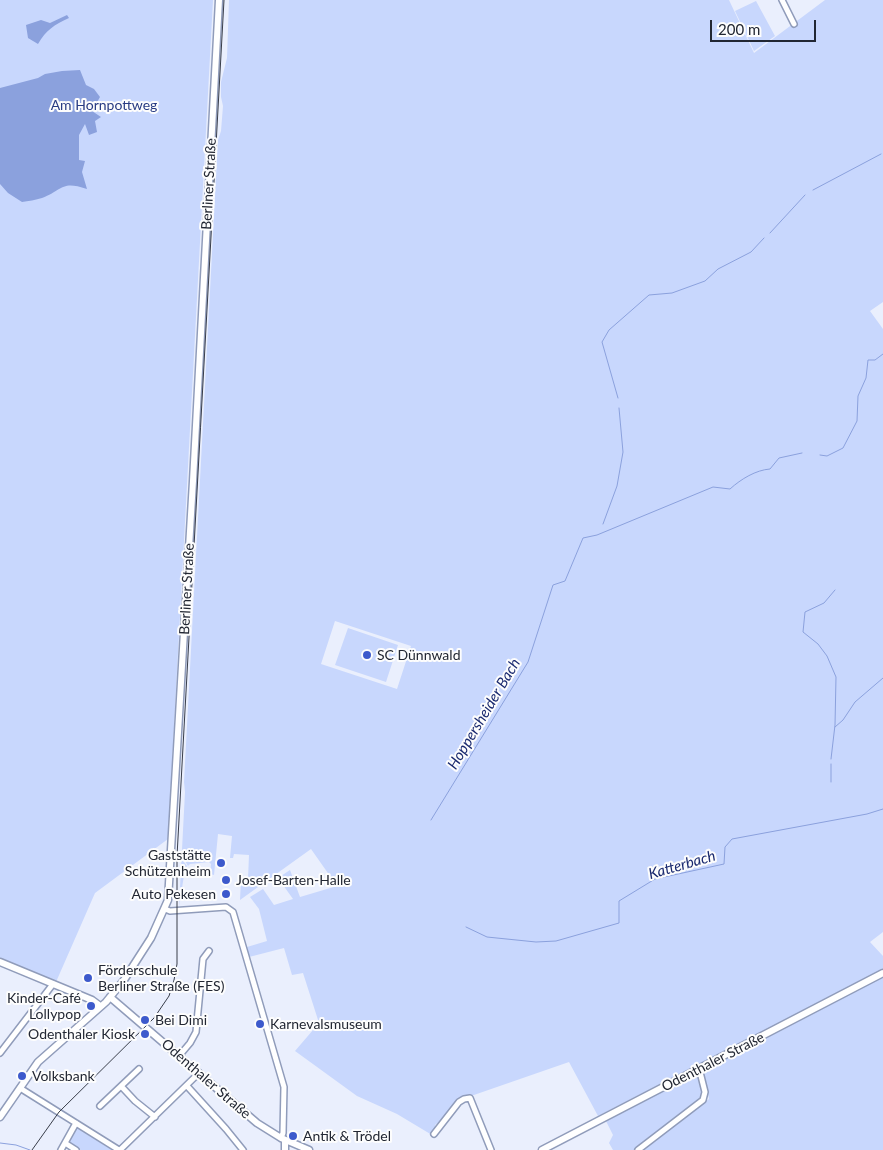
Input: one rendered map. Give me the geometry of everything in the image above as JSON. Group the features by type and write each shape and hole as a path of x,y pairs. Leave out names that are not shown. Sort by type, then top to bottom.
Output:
{"main road":[{"name":"Berliner Straße","path":"0,1117 45,1055 110,997 135,965 165,909 169,894 219,0"},
{"path":"0,962 100,1006"},
{"name":"Odenthaler Straße","path":"542,1150 883,973"},
{"name":"Odenthaler Straße","path":"110,997 257,1123 283,1139 309,1150"},
{"path":"283,1139 285,1150"}],"street":[{"path":"782,0 794,24"},
{"path":"165,909 170,911 221,906 230,908 236,920 284,1087 283,1139"},
{"path":"179,1056 196,1032 203,959 209,952"},
{"path":"0,1053 53,984"},
{"path":"638,1150 703,1100 705,1092 700,1068"},
{"path":"100,1106 139,1069"},
{"path":"20,1088 119,1150 199,1074"},
{"path":"121,1086 135,1101 155,1116"},
{"path":"187,1086 226,1129 242,1150"},
{"path":"434,1134 459,1102 470,1098 491,1150"},
{"path":"61,1150 76,1123"},
{"path":"65,1143 76,1150"}],"green space":[{"name":"Am Hornpottweg","path":"0,0 213,0 168,839 95,893 56,982 0,959"},
{"path":"229,0 729,0 754,53 825,0 883,0 883,302 870,311 883,329 883,932 870,942 883,956 883,970 598,1116 569,1062 471,1096 462,1096 444,1118 435,1125 436,1128 432,1135 397,1114 357,1096 295,1051 319,1023 303,973 292,975 284,948 249,957 247,947 267,941 259,909 250,897 263,889 274,905 293,899 278,878 290,870 300,897 337,886 311,849 240,900 241,879 248,879 249,855 234,854 233,858 230,858 232,836 218,834 214,875 210,874 211,864 209,862 190,864 188,866 184,859 187,866 179,907 218,140 221,131 223,106 221,82 227,58","holes":["335,621 411,646 397,689 321,664"]},
{"path":"756,1 775,36 754,51 735,11"},
{"name":"SC Dünnwald","path":"348,628 398,645 386,682 335,665"},
{"path":"883,977 883,1150 640,1150 709,1099 702,1070"},
{"path":"699,1072 703,1090 700,1100 635,1150 613,1150 609,1143 613,1135 606,1121"},
{"path":"77,1127 114,1150 81,1150 68,1142"}],"shaded area":[{"path":"67,15 69,18 51,28 38,44 28,38 26,25 41,20 50,23"},
{"path":"80,70 86,85 94,89 100,97 92,111 101,117 95,121 97,132 89,135 85,124 79,135 79,160 85,161 82,172 87,189 72,185 67,186 42,198 22,202 8,193 0,184 0,88 38,78 45,74"}],"waterway":[{"path":"813,190 881,154"},
{"path":"770,233 805,195"},
{"path":"618,398 602,342 609,330 649,295 672,293 705,281 718,269 751,252 764,238"},
{"name":"Hoppersheider Bach","path":"820,455 827,456 843,448 857,421 858,396 866,378 868,360 875,360 883,354"},
{"path":"603,524 617,486 623,452 619,408"},
{"name":"Hoppersheider Bach","path":"431,820 528,662 553,585 565,581 583,538 597,535 713,487 730,489 749,476 759,471 770,469 779,458 802,453"},
{"path":"831,759 835,725 836,677 827,656 818,644 803,632 805,612 824,603 835,590"},
{"path":"835,727 843,720 855,702 883,678"},
{"path":"831,764 831,782"},
{"name":"Katterbach","path":"466,927 487,937 536,942 556,941 619,923 619,901 655,879 724,864 725,847 732,839 867,814 883,809"},
{"path":"0,1143 16,1145 30,1150"}],"tram line":[{"path":"32,1150 59,1112 154,1018 169,996 177,964 177,856 224,0"}],"place":[{"name":"SC Dünnwald","path":"367,655"},
{"name":"Gaststätte Schützenheim","path":"221,863"},
{"name":"Josef-Barten-Halle","path":"226,880"},
{"name":"Auto Pekesen","path":"226,894"},
{"name":"Förderschule Berliner Straße (FES)","path":"88,978"},
{"name":"Kinder-Café Lollypop","path":"91,1006"},
{"name":"Bei Dimi","path":"145,1020"},
{"name":"Karnevalsmuseum","path":"260,1024"},
{"name":"Odenthaler Kiosk","path":"145,1034"},
{"name":"Volksbank","path":"22,1076"},
{"name":"Antik & Trödel","path":"293,1136"}]}
